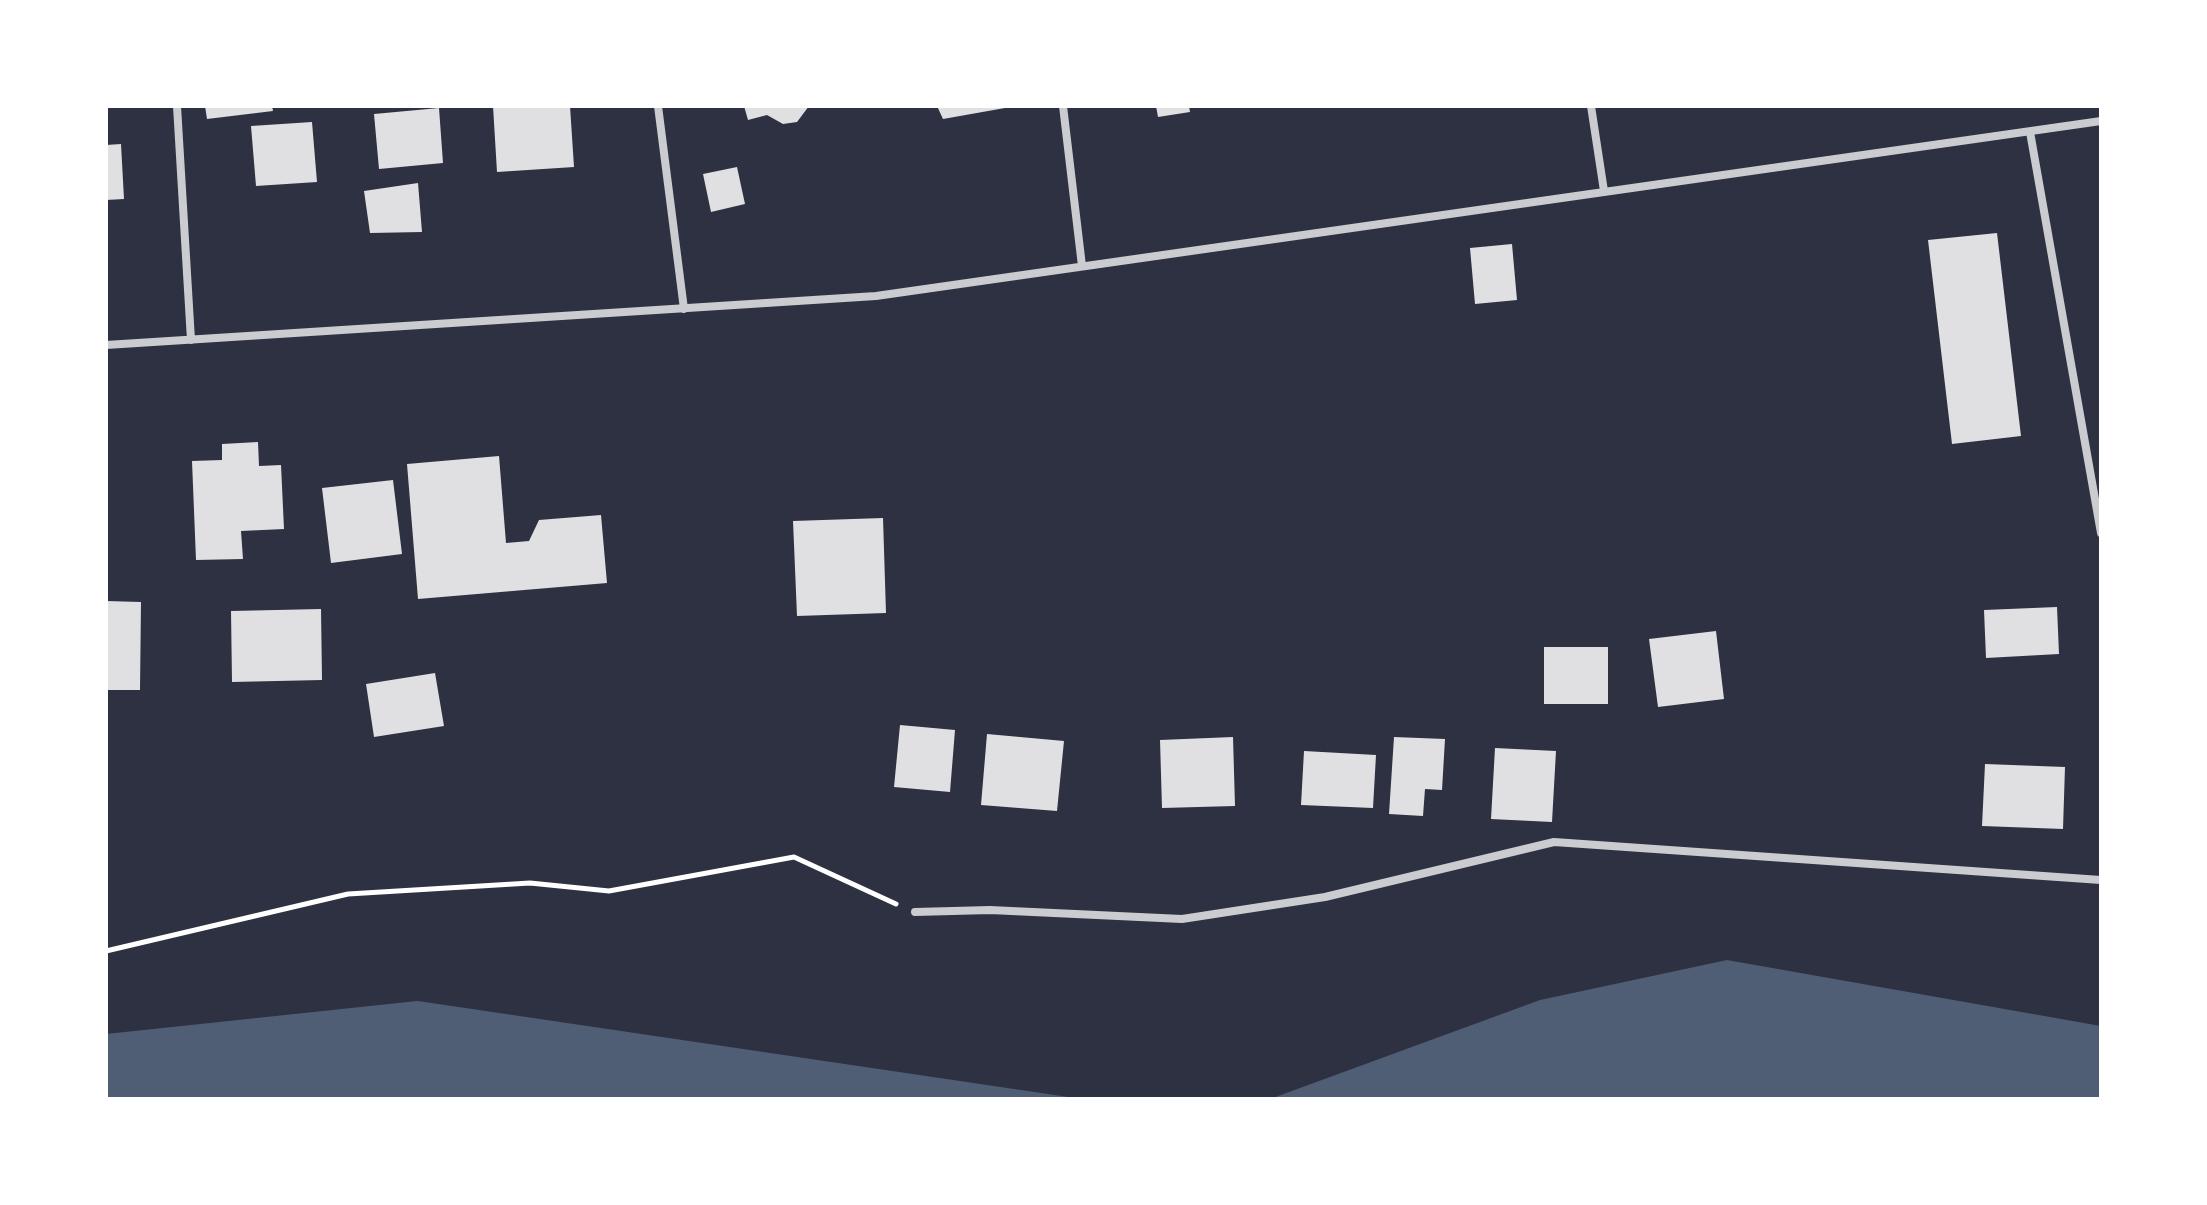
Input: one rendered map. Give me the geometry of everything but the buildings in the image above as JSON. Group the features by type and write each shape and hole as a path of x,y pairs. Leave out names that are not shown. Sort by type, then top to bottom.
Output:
{"street":[{"path":"177,106 191,340"},
{"path":"658,106 684,309"},
{"path":"1063,106 1082,266"},
{"path":"1591,106 1604,191"},
{"path":"106,345 876,296 2101,121"},
{"path":"2030,132 2101,533"},
{"path":"915,912 990,910 1182,919 1325,897 1554,842 2101,880"}],"path":[{"path":"106,951 348,894 530,883 609,891 794,857 915,912"}],"water":[{"path":"1727,960 2101,1026 2101,1099 1270,1099 1540,1000"},
{"path":"417,1001 1082,1099 106,1099 106,1034"}]}
